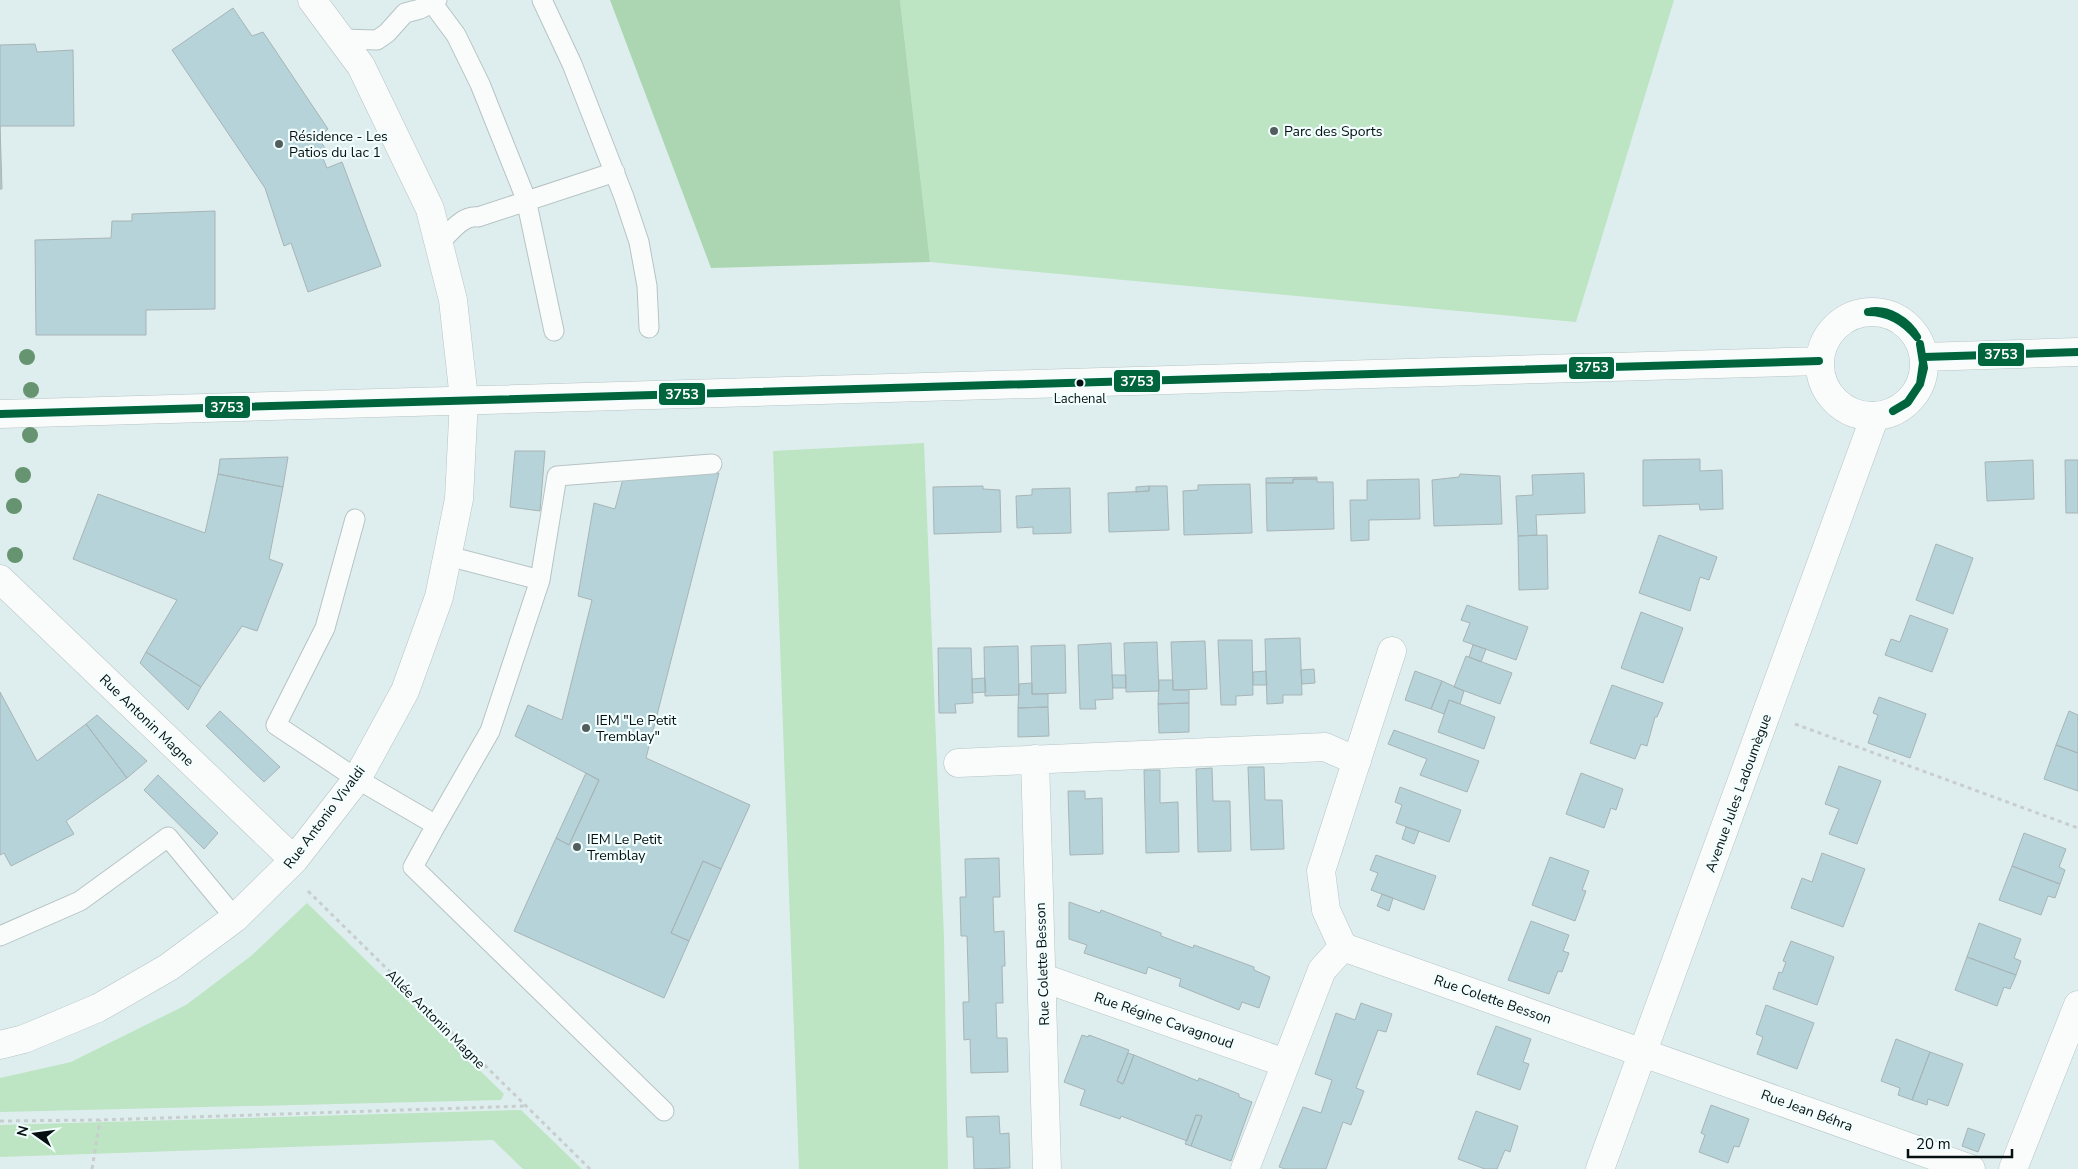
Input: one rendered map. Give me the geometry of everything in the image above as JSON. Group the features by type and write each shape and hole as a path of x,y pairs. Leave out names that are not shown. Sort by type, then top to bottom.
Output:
{"street":[{"name":"Rue Antonio Vivaldi","path":"0,1045 24,1040 98,1008 169,967 235,918 294,860 357,779 405,691 440,597 459,499 464,399 453,300 440,242 430,209 366,75 342,39 312,0"},
{"path":"1879,311 1895,316 1909,326 1919,340 1924,357 1924,374 1912,397 1906,404 1892,412 1875,416 1858,415 1842,407 1829,395 1821,379 1819,361 1823,344 1832,329 1845,318 1861,312 1879,311"},
{"path":"1924,357 2078,352"},
{"path":"0,414 1819,361"},
{"name":"Avenue Jules Ladoumègue","path":"1600,1169 1875,416"},
{"name":"Rue Antonin Magne","path":"0,579 294,860"},
{"path":"1246,1169 1322,970 1344,947 1326,910 1321,872 1392,651"},
{"path":"958,763 1325,747 1357,761"},
{"name":"Rue Colette Besson","path":"1035,759 1048,1169"},
{"name":"Rue Colette Besson","path":"1344,947 1643,1052"},
{"name":"Rue Régine Cavagnoud","path":"1043,978 1285,1063"},
{"path":"2013,1169 2078,1005"},
{"name":"Rue Jean Béhra","path":"1643,1052 1971,1169"}],"lane":[{"path":"542,0 572,64 615,172 638,242 647,286 649,328"},
{"path":"342,39 377,40 387,33 405,13 433,1 456,35 480,84 526,199 554,331"},
{"path":"440,242 465,219 615,172"},
{"path":"664,1111 413,868 490,731 540,580 557,476 712,464"},
{"path":"355,519 325,628 276,725 357,779 436,825"},
{"path":"448,556 540,580"},
{"path":"0,936 80,901 168,837 235,918"}],"path":[{"path":"1766,713 2078,828"},
{"name":"Allée Antonin Magne","path":"294,860 310,895 590,1169"},
{"path":"0,1121 100,1120 524,1106"},
{"path":"92,1169 100,1120"}],"green space":[{"path":"610,0 900,0 930,262 711,268"},
{"name":"Parc des Sports","path":"900,0 1674,0 1576,322 930,262"},
{"path":"924,443 944,938 948,1169 799,1169 773,451"},
{"path":"307,903 504,1094 501,1100 0,1112 0,1078 71,1062 186,1005 251,956"},
{"path":"521,1110 582,1169 523,1169 493,1140 0,1157 0,1125"}],"building":[{"name":"Résidence - Les Patios du lac 1","path":"233,8 252,36 263,32 328,129 318,138 327,151 322,156 327,168 342,162 381,266 308,292 291,243 284,246 265,188 172,50"},
{"path":"35,44 37,52 73,50 74,126 0,126 0,45"},
{"path":"0,126 2,189 0,189"},
{"path":"215,211 215,309 146,310 146,335 36,335 35,240 111,238 112,221 132,221 132,214"},
{"path":"515,451 545,451 540,511 510,507"},
{"path":"288,457 283,487 218,474 220,459"},
{"path":"1700,459 1700,471 1722,470 1723,509 1700,510 1699,504 1643,506 1643,460"},
{"path":"2033,460 2034,499 1987,501 1985,462"},
{"path":"2065,460 2078,460 2078,513 2066,513"},
{"name":"IEM \"Le Petit Tremblay\"","path":"719,473 646,758 750,805 721,869 703,861 671,933 689,941 664,998 514,931 556,838 569,845 599,780 515,736 528,705 562,720 592,600 578,596 594,503 615,509 624,475"},
{"path":"1584,473 1585,513 1536,515 1537,535 1518,536 1516,496 1533,495 1532,475"},
{"path":"218,474 283,487 269,559 283,564 257,631 242,626 201,687 146,652 177,600 73,559 98,494 205,533"},
{"path":"1460,474 1500,476 1502,524 1434,526 1432,480 1459,477"},
{"path":"1317,477 1317,479 1293,479 1293,483 1266,483 1266,478"},
{"path":"1293,479 1317,479 1317,482 1333,482 1334,529 1267,531 1266,483 1293,483"},
{"path":"1419,479 1420,519 1369,520 1369,540 1351,541 1350,500 1367,500 1367,480"},
{"path":"1250,484 1252,533 1184,535 1183,491 1198,490 1198,485"},
{"path":"983,486 983,489 1000,490 1001,532 934,534 933,487"},
{"path":"1149,486 1167,486 1169,530 1109,532 1108,493 1149,491"},
{"path":"1149,486 1149,491 1136,492 1136,487"},
{"path":"1070,488 1071,533 1033,534 1033,527 1017,528 1016,496 1032,495 1032,489"},
{"path":"1547,535 1548,589 1519,590 1518,536"},
{"path":"1659,535 1717,557 1709,580 1700,577 1690,611 1639,593"},
{"path":"1936,544 1973,558 1953,614 1916,600"},
{"path":"1467,605 1528,627 1516,660 1463,641 1470,623 1461,620"},
{"path":"1641,612 1683,628 1663,683 1621,668"},
{"path":"1910,615 1948,629 1932,672 1885,655 1891,639 1900,642"},
{"path":"1300,638 1302,695 1283,695 1283,703 1267,704 1265,639"},
{"path":"1218,640 1252,640 1253,695 1236,696 1236,705 1221,705"},
{"path":"1205,641 1207,689 1173,690 1171,642"},
{"path":"1157,642 1159,691 1126,692 1124,643"},
{"path":"1111,643 1113,699 1095,700 1096,709 1080,709 1078,645"},
{"path":"1065,645 1066,693 1032,694 1031,646"},
{"path":"1473,645 1486,649 1481,662 1469,657"},
{"path":"1018,646 1019,695 985,696 984,647"},
{"path":"938,648 971,648 973,703 955,704 956,713 939,713"},
{"path":"146,652 201,687 188,710 140,663"},
{"path":"1466,656 1512,673 1500,704 1454,687"},
{"path":"1314,669 1315,683 1302,684 1301,670"},
{"path":"1266,671 1267,685 1253,685 1253,672"},
{"path":"1415,671 1442,681 1431,709 1405,700"},
{"path":"1112,675 1126,675 1126,688 1113,688"},
{"path":"985,678 986,692 972,693 972,679"},
{"path":"1159,680 1173,680 1173,690 1189,690 1189,703 1158,704"},
{"path":"1442,681 1464,691 1460,704 1449,700 1444,714 1431,709"},
{"path":"1032,683 1032,694 1048,694 1048,707 1018,708 1019,684"},
{"path":"1612,685 1663,703 1657,717 1655,717 1647,746 1641,744 1635,759 1590,743"},
{"path":"0,692 37,761 86,724 127,778 66,821 74,834 11,866 4,853 0,855"},
{"path":"1879,697 1926,714 1910,758 1868,743 1878,715 1873,713"},
{"path":"1449,700 1495,717 1484,749 1438,732"},
{"path":"1189,703 1189,732 1159,733 1158,704"},
{"path":"1048,707 1049,736 1018,737 1018,708"},
{"path":"220,711 280,767 264,782 206,726"},
{"path":"2069,711 2078,715 2078,753 2056,745"},
{"path":"97,715 147,761 127,778 86,724"},
{"path":"1394,730 1479,761 1467,792 1420,775 1427,759 1388,744"},
{"path":"2056,745 2078,753 2078,791 2044,779"},
{"path":"1839,766 1881,781 1857,844 1829,834 1839,809 1825,804"},
{"path":"1248,767 1264,767 1265,800 1282,800 1284,849 1251,850"},
{"path":"1212,768 1213,801 1230,801 1231,851 1198,852 1196,769"},
{"path":"1144,770 1160,770 1160,803 1178,802 1179,852 1146,853"},
{"path":"586,773 599,780 569,845 556,838"},
{"path":"1581,773 1623,789 1616,810 1611,808 1604,828 1566,814"},
{"path":"158,775 218,833 204,849 144,790"},
{"path":"1400,787 1461,810 1449,842 1396,823 1402,805 1395,802"},
{"path":"1068,791 1085,791 1085,799 1102,798 1103,854 1070,855"},
{"path":"1406,827 1419,831 1414,844 1402,839"},
{"path":"2024,833 2066,849 2059,867 2065,870 2060,884 2012,866"},
{"path":"1822,853 1865,869 1843,927 1791,908 1802,878 1812,882"},
{"path":"1376,855 1436,876 1424,910 1371,890 1378,873 1370,870"},
{"path":"1550,857 1589,871 1582,890 1586,891 1575,921 1532,905"},
{"path":"999,858 1000,897 993,897 994,932 1004,931 1005,966 1002,966 1003,1003 996,1003 997,1038 1007,1038 1008,1072 971,1073 970,1039 964,1040 963,1002 969,1002 967,936 961,936 960,897 966,897 965,859"},
{"path":"703,861 721,869 689,941 671,933"},
{"path":"2012,866 2060,884 2055,898 2048,896 2041,915 1999,900"},
{"path":"1382,894 1393,898 1389,911 1377,906"},
{"path":"1069,902 1100,913 1101,910 1161,933 1161,936 1193,948 1194,945 1254,967 1254,970 1270,977 1259,1008 1242,1002 1239,1010 1179,986 1181,979 1148,967 1146,974 1084,953 1087,945 1069,939"},
{"path":"1531,921 1569,935 1563,951 1569,953 1562,972 1558,971 1549,994 1508,980"},
{"path":"1979,923 2021,939 2014,958 2021,961 2016,975 1967,957"},
{"path":"1791,941 1834,957 1817,1005 1773,989 1779,972 1782,973 1786,962 1783,961"},
{"path":"1967,957 2016,975 2010,989 2004,987 1997,1006 1955,990"},
{"path":"1361,1003 1392,1014 1386,1032 1378,1030 1356,1088 1364,1091 1351,1125 1343,1122 1326,1169 1285,1169 1279,1167 1303,1107 1321,1113 1332,1080 1315,1074 1336,1013 1355,1020"},
{"path":"1766,1005 1814,1023 1797,1069 1757,1054 1763,1037 1756,1034"},
{"path":"1496,1026 1531,1039 1523,1062 1529,1064 1520,1090 1477,1074"},
{"path":"1082,1035 1088,1037 1089,1035 1129,1050 1117,1081 1123,1084 1134,1055 1198,1081 1199,1078 1239,1094 1239,1097 1252,1102 1231,1161 1191,1146 1202,1116 1196,1115 1187,1141 1121,1116 1120,1119 1080,1105 1085,1090 1064,1082"},
{"path":"1896,1039 1930,1052 1912,1100 1898,1095 1900,1088 1881,1081"},
{"path":"1930,1052 1963,1064 1948,1106 1928,1099 1927,1105 1912,1100"},
{"path":"1128,1053 1134,1055 1123,1084 1117,1081"},
{"path":"1711,1105 1749,1119 1739,1147 1734,1146 1728,1163 1699,1152 1705,1135 1701,1133"},
{"path":"1476,1111 1518,1126 1510,1152 1505,1150 1497,1169 1485,1169 1458,1159"},
{"path":"1196,1115 1202,1116 1191,1146 1185,1144"},
{"path":"999,1116 1000,1134 1009,1133 1010,1168 974,1169 973,1137 967,1137 966,1117"},
{"path":"1968,1128 1985,1134 1978,1152 1962,1146"}],"transit line":[{"name":"3753","path":"1868,312 1876,312 1896,318 1917,337"},
{"name":"3753","path":"1868,312 1889,313 1903,321 1917,337"},
{"name":"3753","path":"1920,344 1923,363 1920,384"},
{"name":"3753","path":"1920,344 1924,368 1920,384"},
{"name":"3753","path":"1924,357 2078,352"},
{"name":"3753","path":"0,414 1819,361"},
{"name":"3753","path":"1893,411 1907,403 1920,384"},
{"name":"3753","path":"1893,411 1908,402 1920,384"}],"place":[{"name":"Parc des Sports","path":"1274,131"},
{"name":"Résidence - Les Patios du lac 1","path":"279,144"},
{"name":"Lachenal","path":"1080,383"},
{"name":"IEM \"Le Petit Tremblay\"","path":"586,728"},
{"name":"IEM Le Petit Tremblay","path":"577,847"}]}
